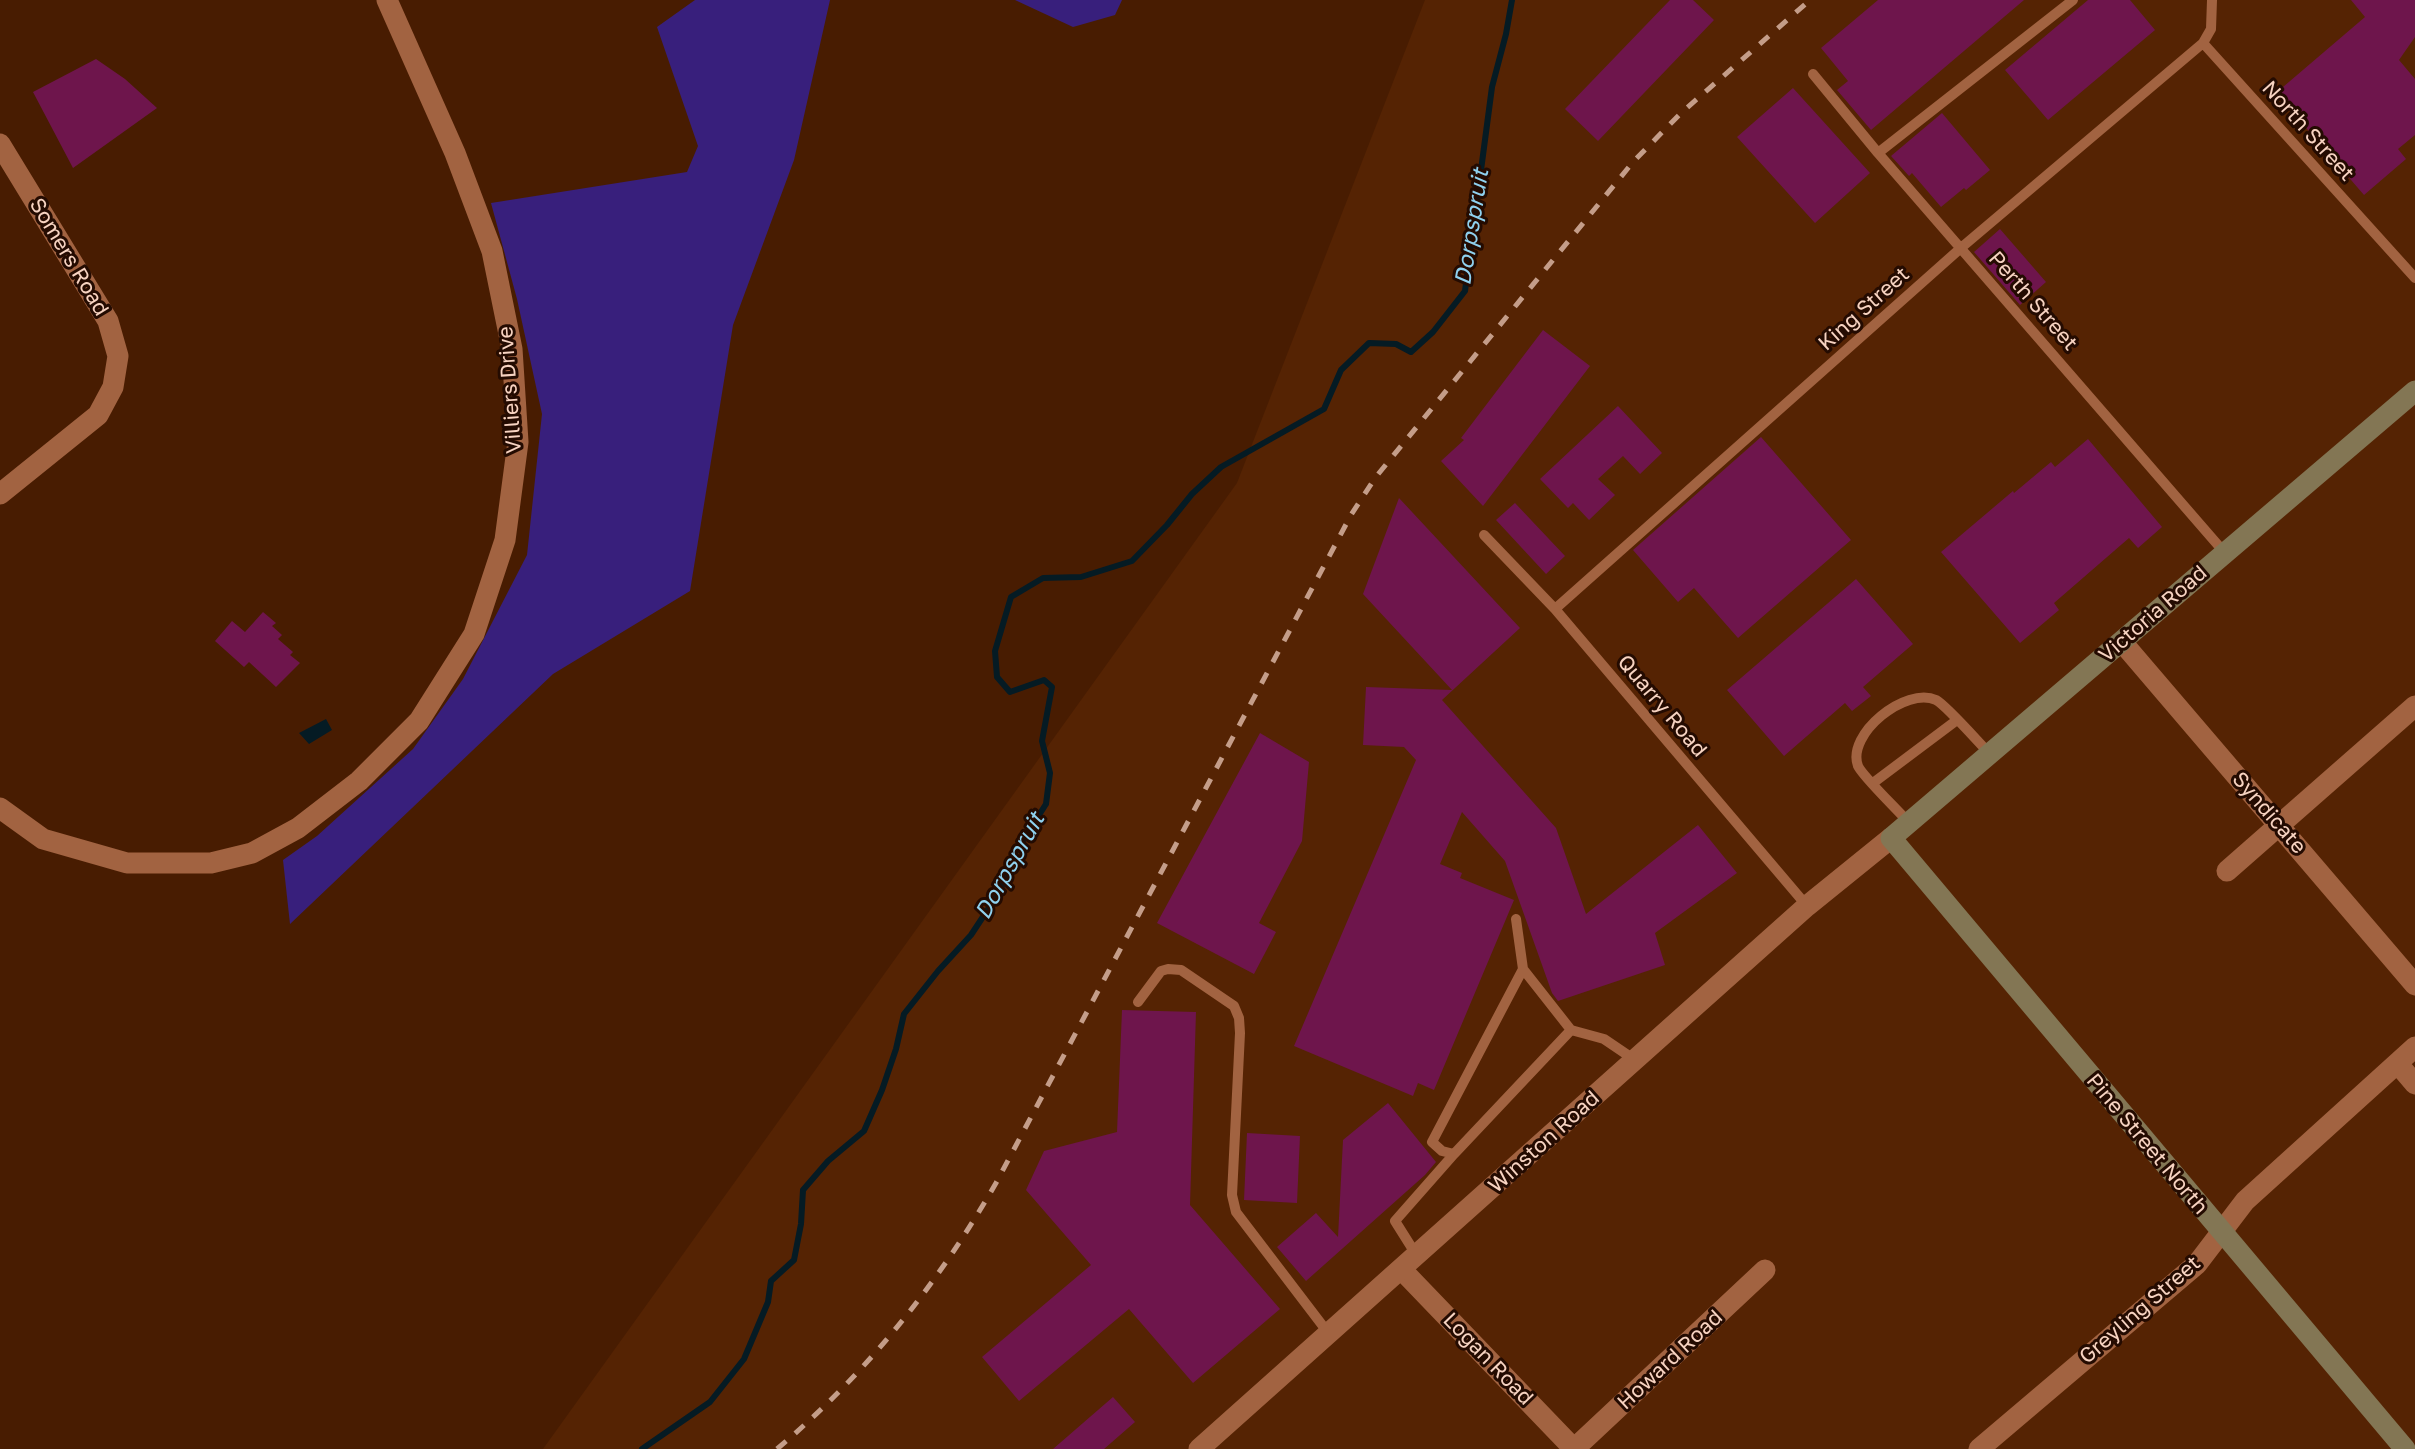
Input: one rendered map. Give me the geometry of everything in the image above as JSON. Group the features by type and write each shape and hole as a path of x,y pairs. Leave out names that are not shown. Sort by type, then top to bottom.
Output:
{"main road":[{"name":"Victoria Road","path":"1891,838 2415,391"},
{"name":"Pine Street North","path":"1891,838 2405,1449"}],"street":[{"name":"Villiers Drive","path":"0,808 43,839 127,863 211,863 252,853 298,828 359,781 419,721 474,634 505,540 518,442 512,349 492,251 455,153 387,0"},
{"name":"Somers Road","path":"0,144 108,321 118,356 113,387 99,415 0,494"},
{"name":"Syndicate","path":"2122,642 2415,985"},
{"path":"2227,871 2415,706"},
{"name":"Winston Road","path":"1199,1449 1807,906 1891,838"},
{"name":"Greyling Street","path":"1979,1449 2197,1264 2245,1201 2415,1047"},
{"path":"2398,1063 2415,1084"},
{"name":"Logan Road","path":"1409,1263 1574,1449"},
{"name":"Howard Road","path":"1574,1449 1765,1270"}],"lane":[{"path":"1878,153 2073,0"},
{"path":"2203,43 2211,29 2212,0"},
{"name":"King Street","path":"1555,609 1962,247 2203,43"},
{"name":"North Street","path":"2203,43 2415,278"},
{"name":"Perth Street","path":"1813,74 1878,153 2224,552"},
{"name":"Quarry Road","path":"1484,535 1555,609 1807,906"},
{"path":"1909,823 1859,767 1855,751 1874,723 1902,701 1922,696 1938,700 1990,754"},
{"path":"1873,783 1956,720"},
{"path":"1516,919 1523,970 1571,1030 1605,1039 1635,1060"},
{"path":"1138,1002 1161,971 1168,969 1181,970 1234,1006 1240,1033 1232,1195 1236,1212 1329,1334"},
{"path":"1454,1154 1442,1151 1432,1142 1523,970"},
{"path":"1409,1263 1395,1221 1571,1030"}],"shaded area":[{"path":"695,0 830,0 794,160 733,325 690,591 553,674 290,924 283,860 317,836 413,749 463,679 527,555 542,414 517,299 491,203 687,172 698,146 657,27"},
{"path":"1015,0 1122,0 1115,15 1073,27"},
{"path":"1425,0 2415,0 2415,1449 543,1449 1237,483"}],"water":[{"path":"326,719 332,730 309,744 299,733"}],"building":[{"path":"1670,0 1693,0 1714,20 1598,141 1565,109"},
{"path":"1878,0 2024,0 1871,130 1837,90 1848,81 1821,48"},
{"path":"2088,0 2130,0 2155,30 2048,120 2005,70"},
{"path":"2351,0 2415,0 2415,37 2399,60 2415,79 2415,135 2398,149 2406,159 2364,195 2276,93 2365,17"},
{"path":"96,59 125,79 157,108 73,168 33,92"},
{"path":"1793,88 1870,173 1815,223 1737,137"},
{"path":"1942,113 1990,170 1941,207 1912,173 1909,176 1891,156"},
{"path":"2000,229 2046,282 2020,305 1974,252"},
{"path":"1543,330 1590,366 1483,506 1441,461 1464,440 1461,438"},
{"path":"1618,406 1662,453 1640,474 1623,456 1598,479 1615,495 1589,520 1573,503 1568,508 1540,479"},
{"path":"1761,437 1851,540 1738,638 1694,588 1678,602 1633,550"},
{"path":"2088,439 2162,527 2138,548 2129,538 2054,603 2059,610 2020,643 1941,552 2013,491 2014,493 2051,462 2055,467"},
{"path":"1399,498 1520,628 1442,700 1556,828 1586,914 1698,825 1737,873 1655,933 1665,965 1558,1001 1552,993 1505,861 1462,812 1440,864 1462,873 1460,878 1514,900 1434,1090 1418,1083 1413,1096 1294,1046 1416,760 1404,747 1363,745 1366,687 1452,690 1363,594"},
{"path":"1515,503 1565,556 1546,574 1496,520"},
{"path":"1856,579 1913,644 1863,687 1871,696 1852,711 1845,703 1784,756 1727,690"},
{"path":"263,612 276,623 272,626 282,635 278,639 293,652 290,655 300,663 276,687 249,662 244,667 215,641 232,621 245,632"},
{"path":"1260,733 1309,762 1302,841 1259,923 1276,932 1254,974 1157,923"},
{"path":"1122,1010 1196,1012 1190,1205 1280,1309 1193,1383 1129,1309 1019,1401 982,1357 1091,1265 1026,1190 1044,1151 1117,1132"},
{"path":"1388,1103 1436,1162 1425,1175 1306,1281 1277,1247 1316,1213 1338,1237 1343,1140"},
{"path":"1247,1133 1300,1136 1297,1203 1244,1200"},
{"path":"1113,1397 1135,1422 1104,1449 1053,1449"}],"waterway":[{"name":"Dorpspruit","path":"642,1449 710,1402 744,1359 768,1302 771,1281 794,1260 801,1224 803,1190 828,1161 864,1131 882,1090 904,1014 971,935 1000,891 1015,853 1046,804 1050,773 1042,741 1052,687 1044,680 1010,692 997,677 995,651 1011,597 1043,578 1081,577 1132,561 1192,494 1221,467 1324,409 1341,370 1369,343 1396,344 1411,352 1433,332 1465,291 1492,87 1512,0"}],"railway":[{"path":"777,1449 810,1420 870,1359 925,1292 974,1220 1351,515 1375,478 1633,162 1680,114 1810,0"}]}
